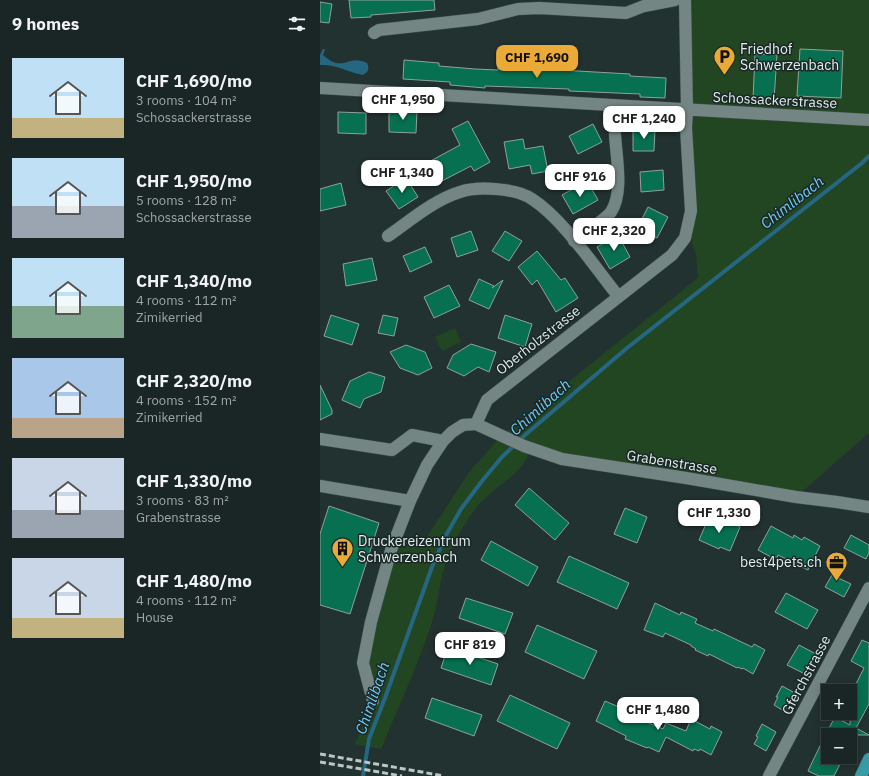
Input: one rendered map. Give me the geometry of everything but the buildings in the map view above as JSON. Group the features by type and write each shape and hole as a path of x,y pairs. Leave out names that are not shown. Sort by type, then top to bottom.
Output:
{"main road":[{"path":"861,776 869,759"}],"street":[{"path":"374,33 379,30 478,19 518,9 539,8 626,13 644,6 675,0"},
{"name":"Oberholzstrasse","path":"476,424 487,400 672,254 685,238 691,211 686,128 685,0"},
{"name":"Schossackerstrasse","path":"320,88 869,120"},
{"path":"574,241 610,214 616,202 619,190 615,134"},
{"path":"388,236 433,205 461,192 481,189 506,190 530,198 551,214 618,296"},
{"path":"373,701 363,663 371,622 391,550 410,501 427,465 443,441 452,432 463,425 476,424"},
{"name":"Grabenstrasse","path":"476,424 524,446 562,460 686,478 796,498 837,502 869,508"},
{"path":"320,439 392,450 412,435 443,441"},
{"path":"320,486 410,501"},
{"name":"Gferchstrasse","path":"769,776 869,588"}],"green space":[{"path":"685,0 869,0 869,433 796,497 531,449 519,469 477,506 453,545 446,561 434,616 426,641 381,749 355,744 373,701 363,663 391,550 423,543 470,471 502,435 698,278 696,254 692,244"},
{"path":"455,328 461,342 442,351 435,337"}],"water":[{"path":"323,49 325,49 323,55 336,63 355,60 361,61 367,63 368,70 363,75 337,67 320,65 320,55"}],"waterway":[{"name":"Chimlibach","path":"363,776 369,739 432,567 445,537 461,509 482,481 502,457 525,435 627,348 869,156"}],"railway":[{"path":"320,754 444,776"},
{"path":"320,762 402,776"}],"place":[{"name":"Friedhof Schwerzenbach","path":"724,76"},
{"name":"Druckereizentrum Schwerzenbach","path":"342,568"},
{"name":"best4pets.ch","path":"837,582"}]}
